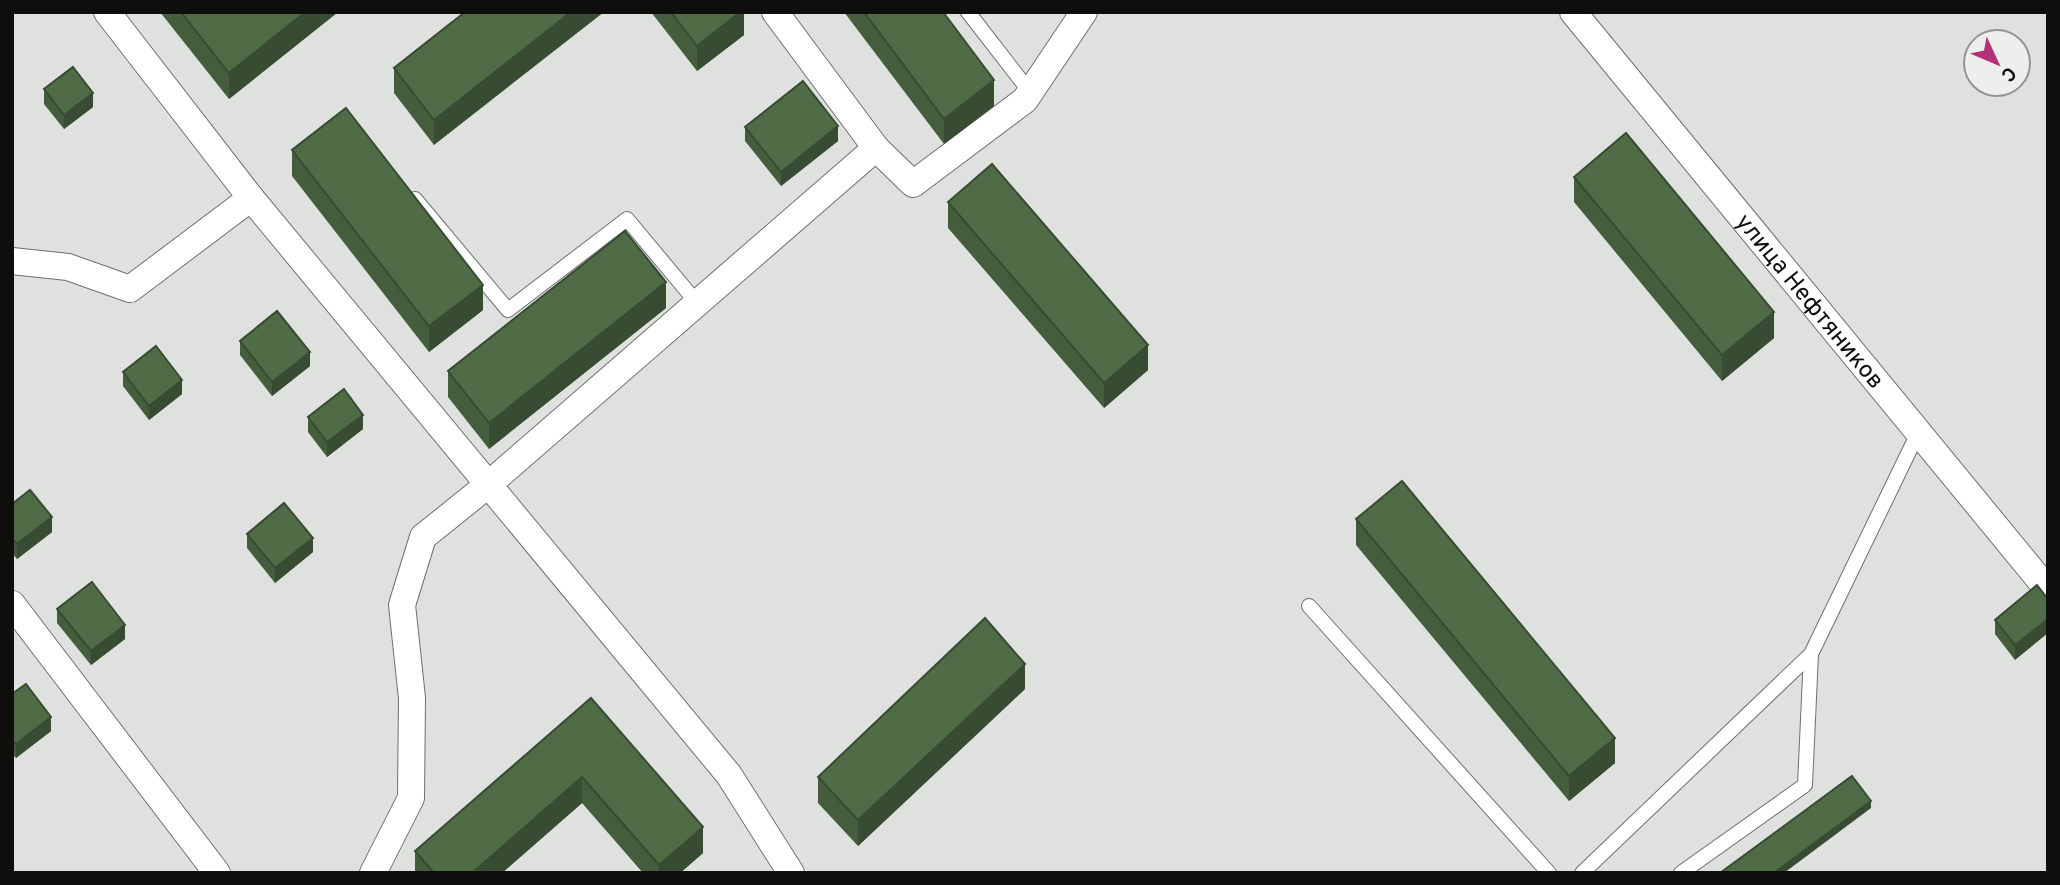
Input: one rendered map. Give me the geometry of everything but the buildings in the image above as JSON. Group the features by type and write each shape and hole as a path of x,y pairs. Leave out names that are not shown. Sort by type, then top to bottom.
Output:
{"street":[{"path":"107,12 251,198 729,775 791,873"},
{"path":"775,12 876,148 913,184 1024,100 1084,12"},
{"name":"улица Нефтяников","path":"1573,12 2048,590"},
{"path":"373,873 411,798 412,698 402,606 424,537 489,484 876,148"},
{"path":"12,261 68,267 130,289 251,198"},
{"path":"12,604 217,873"}],"lane":[{"path":"968,12 1030,92"},
{"path":"410,192 508,310 627,219 697,303"},
{"path":"1582,873 1811,654 1918,433"},
{"path":"1309,606 1549,873"},
{"path":"1682,873 1805,785 1811,654"}]}
